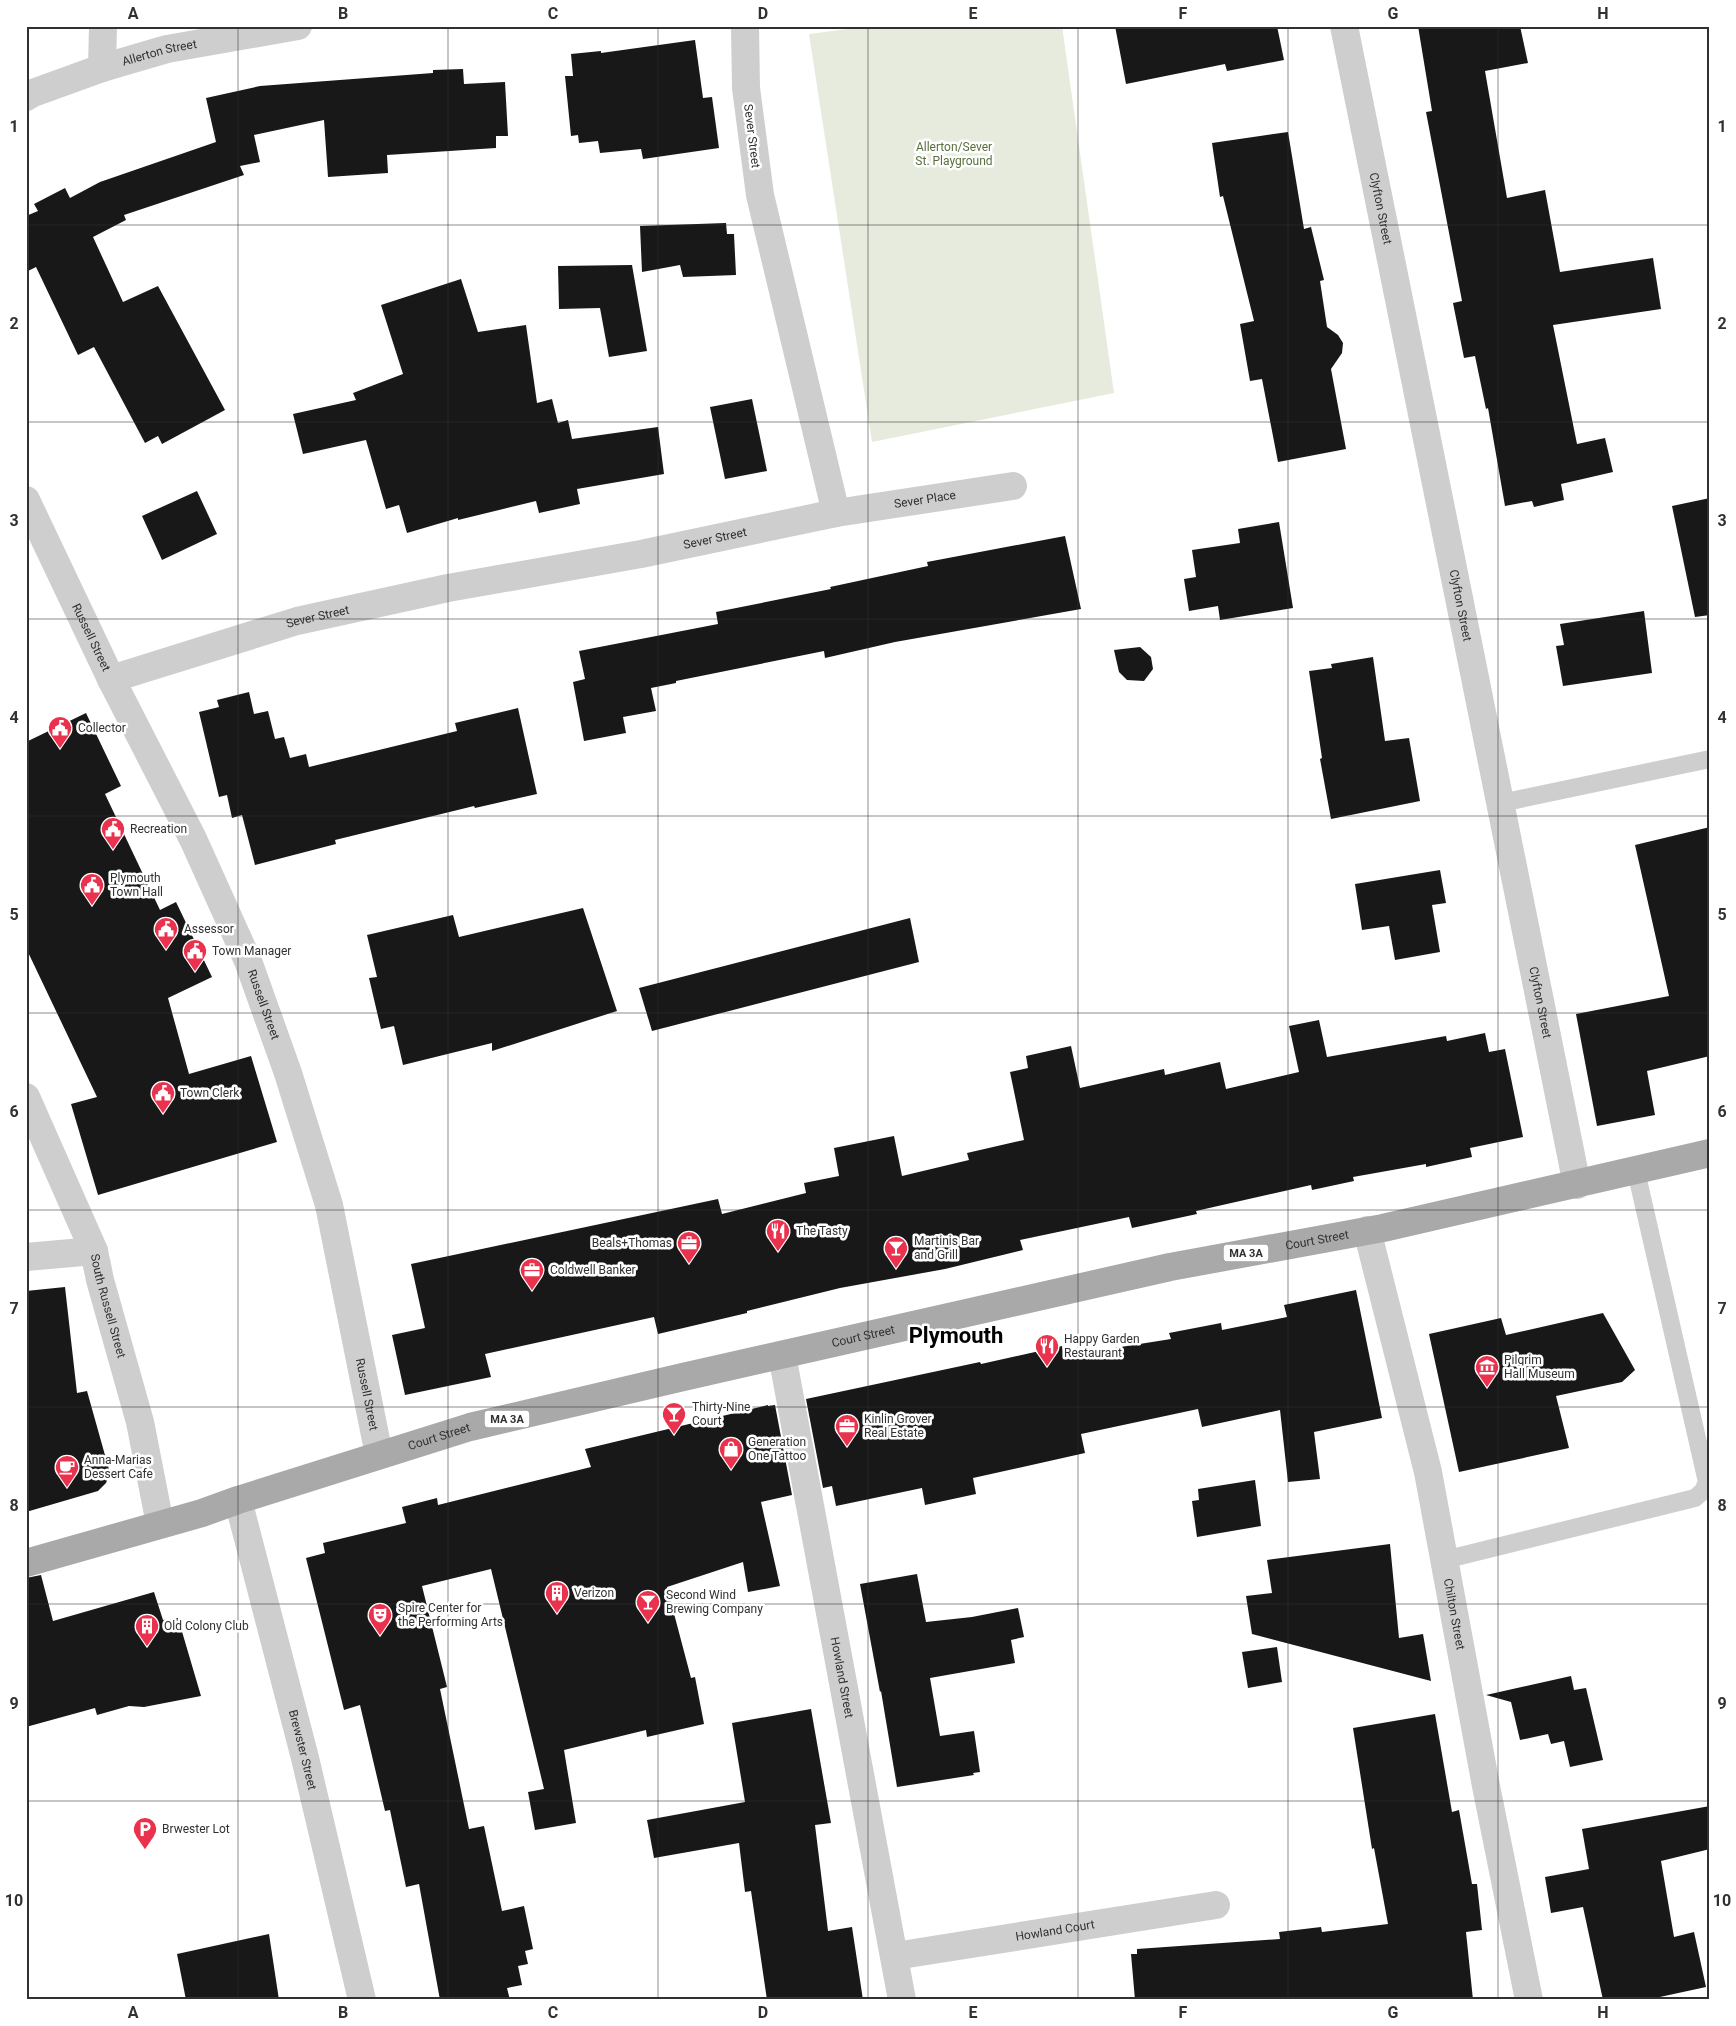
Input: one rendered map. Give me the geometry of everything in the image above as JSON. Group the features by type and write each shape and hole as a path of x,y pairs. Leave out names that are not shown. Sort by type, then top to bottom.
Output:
{"main road":[{"name":"Court Street","path":"26,1563 202,1513 470,1427 1170,1267 1367,1230 1578,1185 1710,1153"}],"street":[{"path":"102,68 103,26"},
{"name":"Allerton Street","path":"26,98 33,93 102,68 167,49 298,26"},
{"name":"Sever Street","path":"112,679 297,621 448,588 641,554 836,513 760,195 746,88 744,26"},
{"name":"Clyfton Street","path":"1344,26 1578,1185"},
{"name":"Sever Place","path":"836,513 1013,486"},
{"name":"Russell Street","path":"26,500 112,679 193,839 248,961 288,1073 329,1205 379,1455"},
{"name":"South Russell Street","path":"26,1097 94,1251 100,1280 140,1422 160,1524"},
{"name":"Chilton Street","path":"1367,1230 1428,1472 1484,1776 1528,2000"},
{"path":"26,1257 94,1251"},
{"name":"Howland Street","path":"782,1355 902,2000"},
{"name":"Brewster Street","path":"238,1500 305,1758 362,2000"},
{"name":"Howland Court","path":"895,1956 1216,1905"}],"lane":[{"path":"1500,803 1710,759"},
{"path":"1444,1560 1695,1498 1703,1491 1707,1482 1636,1171"}],"green space":[{"name":"Allerton/Sever St. Playground","path":"871,26 1062,26 1114,393 872,442 809,34"}],"building":[{"path":"1115,26 1277,26 1284,60 1227,71 1225,64 1126,84"},
{"path":"1418,26 1520,26 1528,63 1485,71 1507,198 1545,190 1560,272 1653,258 1661,309 1553,325 1577,444 1605,438 1613,472 1561,484 1564,500 1534,507 1532,501 1505,506 1488,408 1486,409 1475,356 1464,358 1453,303 1462,301 1426,112 1432,111"},
{"path":"695,40 703,98 712,97 719,148 643,159 641,149 600,153 598,141 579,143 578,135 571,136 565,76 573,76 571,54 601,51 601,53"},
{"path":"463,69 464,84 505,82 508,136 496,136 496,148 387,155 388,173 328,177 324,120 254,135 260,162 240,166 244,175 124,215 126,220 93,237 123,302 158,286 225,410 162,444 158,436 145,443 94,347 78,355 36,267 26,272 26,216 38,211 34,204 65,188 70,198 100,182 216,142 206,98 260,86 433,73 433,70"},
{"path":"1288,132 1304,229 1311,227 1324,280 1320,281 1327,327 1338,335 1343,343 1342,353 1331,369 1346,449 1278,462 1262,379 1250,381 1240,324 1254,321 1223,196 1220,197 1212,143"},
{"path":"726,223 727,234 734,234 736,275 683,277 680,265 642,272 640,226"},
{"path":"632,265 647,351 609,357 600,308 559,309 558,266"},
{"path":"461,279 478,332 526,325 537,403 552,399 558,423 568,420 572,439 658,427 664,474 577,489 580,504 539,513 536,501 458,520 458,518 407,533 399,505 386,509 366,440 303,454 293,414 356,400 353,393 403,374 381,305"},
{"path":"752,399 767,471 725,479 710,407"},
{"path":"197,491 217,534 162,560 142,516"},
{"path":"1710,498 1710,615 1695,617 1672,506"},
{"path":"1279,522 1293,608 1220,620 1218,606 1189,611 1184,579 1196,577 1192,550 1240,543 1238,529"},
{"path":"1065,536 1081,609 895,642 825,658 824,651 676,681 676,683 651,688 656,711 623,717 626,733 584,741 573,682 585,679 579,651 718,624 716,612 831,589 830,587 928,566 927,562"},
{"path":"1644,611 1652,673 1563,686 1556,646 1564,645 1560,624"},
{"path":"1140,647 1151,657 1153,669 1144,681 1127,680 1119,672 1114,650"},
{"path":"1373,657 1385,741 1409,738 1420,801 1331,819 1320,759 1322,758 1309,671 1332,668 1331,664"},
{"path":"249,692 254,714 268,711 275,739 284,737 290,758 306,754 309,767 457,731 455,723 518,708 537,794 475,808 474,806 335,840 336,844 255,865 242,815 232,818 227,795 219,797 199,712 219,707 217,700"},
{"name":"Plymouth Town Hall","path":"86,713 121,786 105,794 160,910 176,902 212,977 168,998 189,1074 251,1056 277,1142 98,1195 71,1104 97,1097 26,948 26,742"},
{"path":"1710,827 1710,1056 1647,1071 1655,1115 1597,1126 1576,1014 1669,996 1635,845"},
{"path":"1440,870 1446,903 1432,905 1440,952 1395,960 1389,926 1362,930 1355,884"},
{"path":"583,908 617,1011 492,1051 492,1043 403,1065 394,1026 381,1029 369,978 377,977 367,935 453,915 459,937"},
{"path":"910,918 919,962 652,1031 639,988"},
{"path":"1319,1020 1327,1057 1446,1036 1447,1041 1485,1033 1489,1052 1505,1049 1523,1137 1470,1148 1472,1157 1426,1167 1426,1164 1353,1177 1354,1181 1312,1190 1311,1185 1196,1211 1197,1214 1132,1228 1129,1217 1020,1240 1023,1250 945,1269 840,1288 658,1334 654,1317 485,1354 491,1377 405,1395 392,1335 425,1328 411,1264 718,1199 722,1214 806,1193 804,1183 839,1176 834,1148 894,1136 902,1176 969,1160 967,1153 1024,1140 1010,1072 1028,1068 1026,1056 1071,1046 1080,1088 1164,1069 1165,1075 1220,1062 1226,1089 1299,1072 1289,1026"},
{"path":"65,1287 77,1393 87,1391 110,1473 106,1483 98,1491 26,1512 26,1291"},
{"path":"1356,1290 1382,1418 1314,1432 1320,1479 1288,1482 1280,1410 1202,1427 1198,1409 1081,1434 1085,1453 973,1478 976,1494 925,1505 922,1488 836,1506 832,1486 823,1488 806,1399 1062,1346 1064,1356 1171,1339 1169,1333 1221,1323 1222,1330 1287,1317 1284,1305"},
{"name":"Pilgrim Hall Museum","path":"1603,1313 1635,1370 1622,1382 1556,1396 1569,1448 1459,1472 1429,1334 1501,1318 1506,1335"},
{"path":"768,1405 775,1405 792,1495 761,1502 780,1586 748,1592 743,1562 667,1587 691,1678 695,1677 704,1724 647,1737 646,1730 564,1750 576,1823 535,1830 528,1792 544,1789 491,1569 422,1586 447,1687 440,1689 469,1829 484,1826 502,1911 524,1906 533,1949 525,1951 528,1964 518,1966 522,1985 507,1988 510,2000 440,2000 419,1884 406,1887 390,1810 385,1811 360,1705 344,1710 306,1558 325,1553 323,1543 406,1523 402,1507 437,1498 438,1505 591,1467 585,1449"},
{"path":"1255,1480 1261,1526 1197,1537 1192,1501 1199,1500 1198,1489"},
{"path":"1390,1544 1399,1638 1423,1634 1431,1681 1252,1634 1246,1596 1272,1593 1267,1560"},
{"path":"917,1574 926,1622 972,1617 1018,1608 1024,1637 1011,1640 1015,1663 930,1678 940,1736 974,1731 980,1772 973,1773 974,1775 897,1787 860,1584"},
{"path":"41,1575 53,1621 154,1592 163,1620 178,1618 201,1696 144,1707 129,1706 97,1715 95,1708 26,1727 26,1578"},
{"path":"1277,1647 1282,1682 1248,1688 1242,1652"},
{"path":"1571,1676 1574,1690 1586,1688 1603,1760 1570,1767 1564,1741 1551,1744 1548,1734 1520,1740 1511,1702 1486,1695"},
{"path":"811,1709 831,1823 815,1825 828,1931 852,1927 863,2000 767,2000 751,1891 745,1892 739,1843 654,1858 647,1820 745,1802 732,1723"},
{"path":"1435,1714 1452,1812 1459,1810 1472,1884 1477,1884 1482,1930 1466,1932 1473,2000 1135,2000 1131,1954 1137,1954 1137,1949 1280,1939 1279,1932 1321,1927 1322,1932 1388,1924 1374,1848 1372,1849 1353,1728"},
{"path":"1710,1806 1710,1849 1661,1861 1674,1937 1694,1932 1706,1987 1646,2000 1603,2000 1583,1907 1551,1913 1545,1877 1589,1869 1582,1829"},
{"path":"269,1934 279,2000 186,2000 177,1954"}],"place":[{"name":"Collector","path":"60,749"},
{"name":"Recreation","path":"113,850"},
{"name":"Plymouth Town Hall","path":"92,906"},
{"name":"Assessor","path":"166,950"},
{"name":"Town Manager","path":"195,972"},
{"name":"Town Clerk","path":"163,1114"},
{"name":"The Tasty","path":"778,1252"},
{"name":"Beals+Thomas","path":"689,1264"},
{"name":"Martinis Bar and Grill","path":"896,1269"},
{"name":"Coldwell Banker","path":"532,1291"},
{"name":"Happy Garden Restaurant","path":"1047,1367"},
{"name":"Pilgrim Hall Museum","path":"1487,1388"},
{"name":"Thirty-Nine Court","path":"674,1435"},
{"name":"Kinlin Grover Real Estate","path":"847,1447"},
{"name":"Generation One Tattoo","path":"731,1470"},
{"name":"Anna-Marias Dessert Cafe","path":"67,1488"},
{"name":"Verizon","path":"557,1614"},
{"name":"Second Wind Brewing Company","path":"648,1623"},
{"name":"Spire Center for the Performing Arts","path":"380,1636"},
{"name":"Old Colony Club","path":"147,1647"},
{"name":"Brwester Lot","path":"145,1850"}],"district":[{"name":"Plymouth","path":"956,1335"}]}
